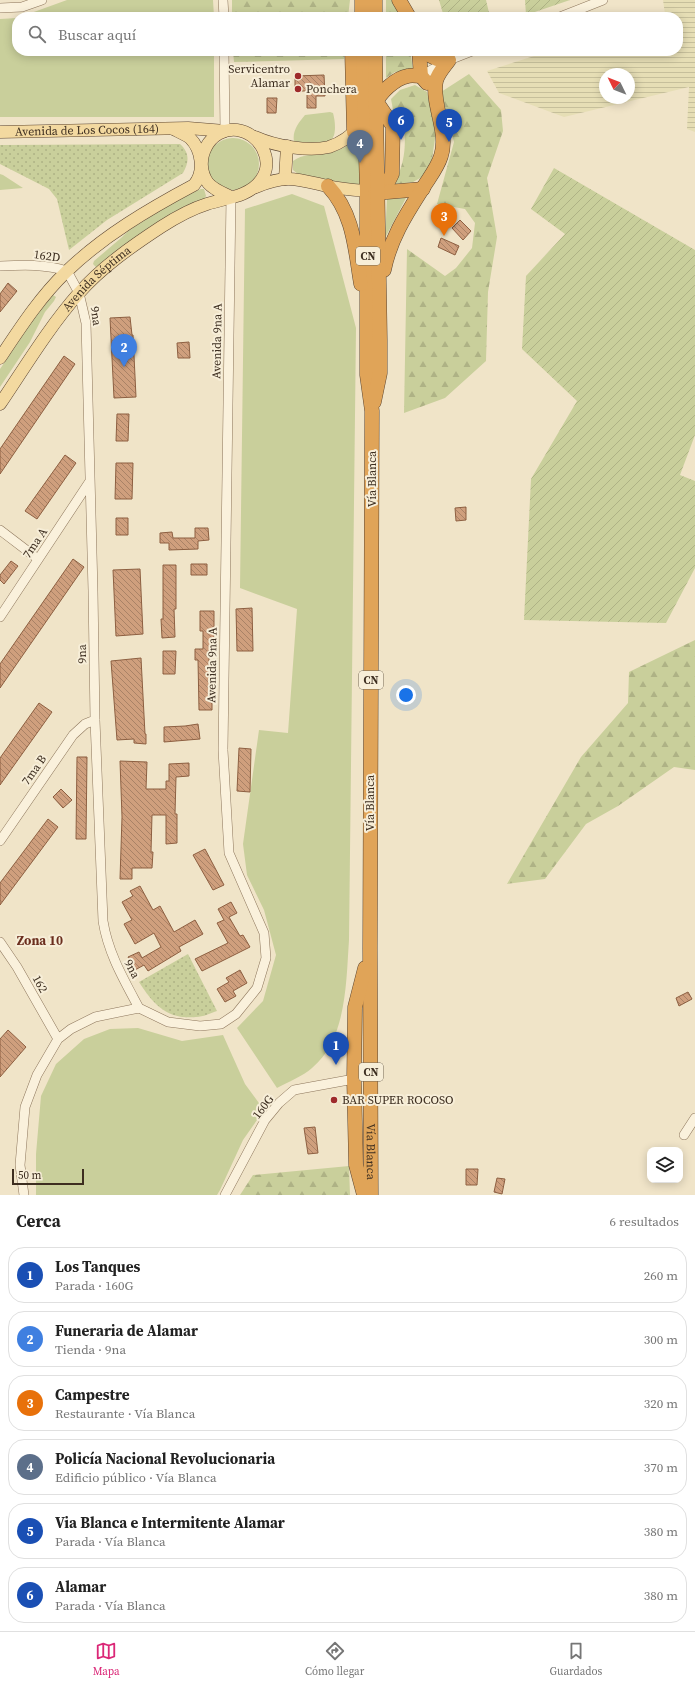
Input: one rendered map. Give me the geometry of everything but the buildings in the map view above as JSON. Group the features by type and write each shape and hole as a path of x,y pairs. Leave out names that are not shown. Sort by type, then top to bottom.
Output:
{"highway":[{"path":"375,0 375,12"},
{"path":"399,0 405,12"},
{"path":"352,56 354,132"},
{"name":"Vía Blanca","path":"363,56 366,118 380,290 380,373 372,411"},
{"path":"372,192 387,184 392,174 393,126 376,101 375,56"},
{"path":"420,56 421,76 428,83 435,95"},
{"path":"380,290 387,256 402,221 434,172 441,156 443,140 435,95 436,81 449,60 437,59 431,56"},
{"path":"366,118 376,101 394,82 407,76 421,76"},
{"path":"328,186 338,197 347,214 352,230 368,320"},
{"path":"372,192 423,189"},
{"name":"Vía Blanca","path":"371,1195 370,949 372,411 367,375 372,192"},
{"path":"364,1195 356,1165 354,1079 355,1006 370,949"}],"main road":[{"path":"366,118 354,132 340,142 329,147 299,148 272,144 247,133 236,130 226,131 215,136 208,143 203,153 201,164 203,174 208,183 216,190 231,197 247,192 274,180 285,178 372,192"},
{"name":"Avenida de Los Cocos (164)","path":"0,132 188,128 226,131"},
{"name":"Avenida de Los Cocos (164)","path":"174,129 184,134 196,145 201,164"},
{"path":"247,133 256,139 262,147 266,158 266,168 256,187"},
{"path":"285,178 287,146"},
{"name":"Avenida Séptima","path":"0,358 31,313 67,271 95,248 139,216 194,185 198,181 201,164"},
{"name":"Avenida Séptima","path":"0,404 59,316 79,292 100,273 129,249 162,226 206,204 231,197"}],"street":[{"path":"0,8 42,0"},
{"path":"223,0 224,12"},
{"path":"573,12 604,0"},
{"path":"224,56 226,131"},
{"path":"421,76 459,56"},
{"name":"Avenida 9na A","path":"139,1008 168,1022 200,1026 221,1024 236,1014 257,988 266,958 264,933 229,853 223,750 231,197"},
{"name":"162D","path":"0,266 39,265 67,271 79,292"},
{"name":"9na","path":"79,292 86,323 95,720 103,921 105,935 112,957 139,1008"},
{"name":"7ma A","path":"0,617 90,481"},
{"path":"0,530 38,559"},
{"name":"7ma B","path":"0,841 73,735 85,724 95,720"},
{"name":"162","path":"0,942 17,968 58,1039"},
{"path":"24,1195 20,1165 25,1107 37,1075 58,1039 71,1029 95,1016 139,1008"},
{"name":"160G","path":"225,1195 265,1120 279,1103 294,1090 354,1079"},
{"path":"684,1135 695,1118"}],"shaded area":[{"path":"663,0 695,0 695,132 687,129 689,87 635,100 635,68 599,68 599,104 618,104 564,117 499,93 487,71 534,56 683,56 683,12 665,12"}],"green space":[{"path":"67,0 213,0 214,12 34,12"},
{"path":"232,0 350,0 349,12 232,12"},
{"path":"386,0 393,0 398,12 386,12"},
{"path":"439,0 486,0 489,12 443,12"},
{"path":"525,0 570,0 535,12 526,12"},
{"path":"12,18 12,56 214,56 214,117 0,117 0,19"},
{"path":"233,56 344,56 344,59 234,62"},
{"path":"386,56 411,56 413,69 395,72 386,78"},
{"path":"469,74 501,110 503,131 487,178 497,237 488,292 486,361 445,398 404,413 407,249 445,276 456,268 472,248 475,223 465,209 437,204 454,142 441,92"},
{"path":"415,85 427,92 436,132 432,159 424,176 413,182 395,184 403,161 405,131 404,122 394,115 391,99 400,90"},
{"path":"330,112 333,113 335,127 334,135 331,140 324,143 294,141 295,130 305,115"},
{"path":"361,134 360,184 358,185 299,175 293,170 293,161 300,157 334,152 349,144"},
{"path":"228,138 238,138 252,145 259,159 259,169 252,183 238,190 228,190 218,186 211,179 207,169 207,159 211,149 218,142"},
{"path":"180,144 186,151 188,158 183,173 107,220 69,250 57,199 49,189 0,164 0,145"},
{"path":"554,168 695,250 695,435 680,475 695,481 695,568 666,623 524,620 531,479 577,401 522,349 526,276 565,234 531,209"},
{"path":"0,174 3,175 23,188 0,190"},
{"path":"204,189 206,196 204,199 176,211 150,227 101,265 96,267 93,264 94,261 128,231 181,197"},
{"path":"292,194 324,206 356,328 349,940 347,974 342,1009 332,1042 324,1056 312,1068 277,1088 237,1028 263,1001 276,955 264,910 247,875 243,844 259,730 288,733 297,609 240,588 245,209"},
{"path":"406,198 385,238 387,199"},
{"path":"53,295 56,297 54,301 45,312 30,342 0,387 0,369 35,317"},
{"path":"695,640 695,770 674,767 618,806 586,824 545,879 507,884 581,757 628,703 629,672"},
{"path":"188,954 217,1011 204,1016 186,1017 169,1013 156,1004 139,982"},
{"path":"138,1028 182,1041 223,1035 245,1084 264,1110 243,1140 217,1195 36,1195 36,1154 41,1096 56,1064 84,1039 110,1029"},
{"path":"349,1166 350,1195 240,1195 253,1175"}],"place":[{"name":"Servicentro Alamar","path":"298,76"},
{"name":"Ponchera","path":"298,89"},
{"name":"Alamar","path":"401,140"},
{"name":"Via Blanca e Intermitente Alamar","path":"449,142"},
{"name":"Policía Nacional Revolucionaria","path":"360,163"},
{"name":"Campestre","path":"444,236"},
{"name":"Funeraria de Alamar","path":"124,367"},
{"name":"Los Tanques","path":"336,1065"},
{"name":"BAR SUPER ROCOSO","path":"334,1100"}],"district":[{"name":"Zona 10","path":"40,940"}]}
